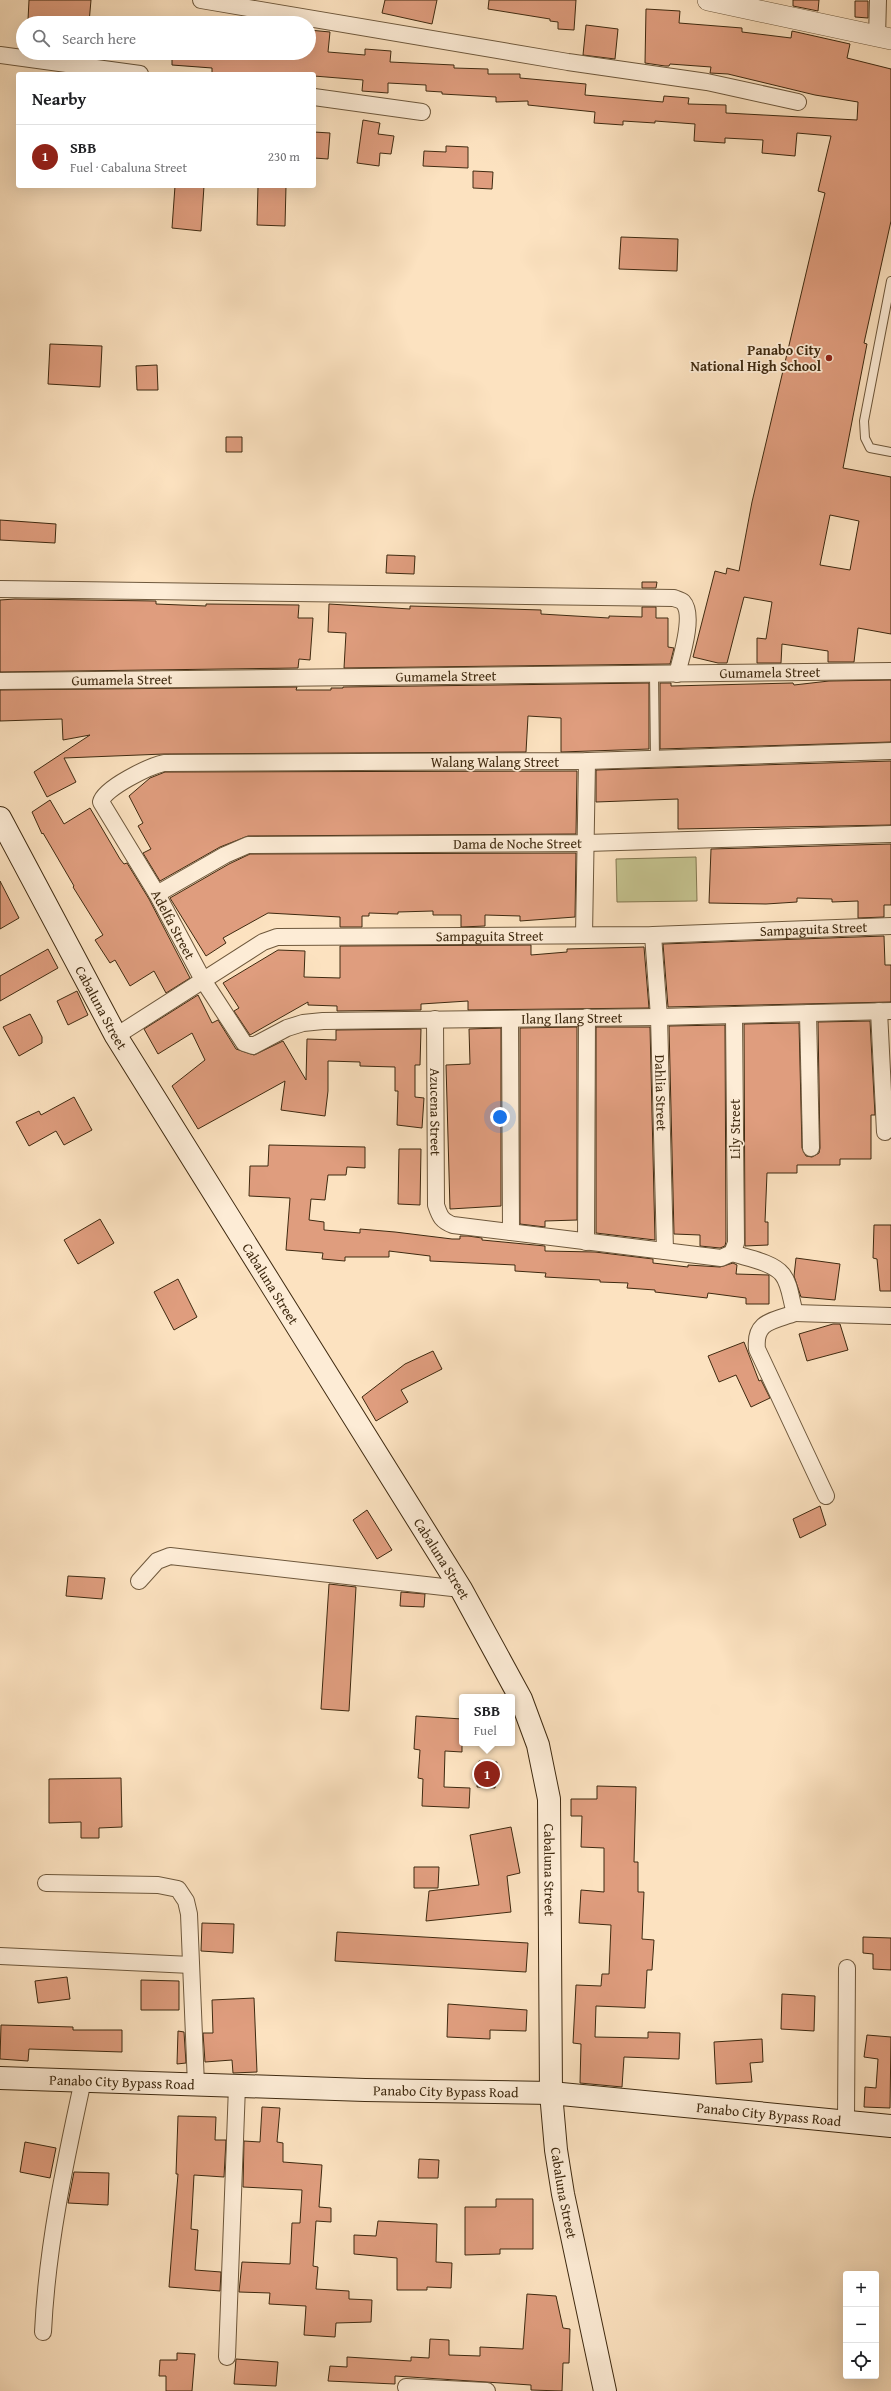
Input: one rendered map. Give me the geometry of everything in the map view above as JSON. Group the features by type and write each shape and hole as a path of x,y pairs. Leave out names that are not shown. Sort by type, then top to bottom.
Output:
{"main road":[{"name":"Cabaluna Street","path":"0,818 116,1036 462,1589 521,1699 538,1745 549,1799 551,2093 556,2150 563,2194 605,2391"},
{"name":"Panabo City Bypass Road","path":"0,2079 551,2093 846,2120 891,2126"}],"street":[{"path":"201,0 296,16"},
{"path":"708,0 745,3 884,38 878,0"},
{"path":"316,19 568,62 707,82 798,102"},
{"path":"0,55 16,57"},
{"path":"37,60 125,72"},
{"path":"316,97 422,112"},
{"path":"0,590 674,598 683,602 688,612 687,628 677,674"},
{"name":"Gumamela Street","path":"0,681 891,671"},
{"name":"Walang Walang Street","path":"107,793 144,770 164,763 587,761 891,751"},
{"path":"584,935 587,761"},
{"name":"Adelfa Street","path":"107,793 102,798 103,807 157,894 203,980 244,1043 253,1046 258,1044"},
{"name":"Dama de Noche Street","path":"157,894 225,855 248,845 586,843 891,834"},
{"name":"Sampaguita Street","path":"116,1036 263,942 282,937 653,935 891,926"},
{"name":"Dahlia Street","path":"653,935 659,1017 664,1251"},
{"path":"885,1011 885,1132"},
{"name":"Ilang Ilang Street","path":"258,1044 287,1028 303,1023 435,1019 659,1017 885,1011"},
{"path":"808,1012 812,1148"},
{"name":"Lily Street","path":"734,1015 734,1248"},
{"path":"586,1242 587,1017"},
{"name":"Azucena Street","path":"435,1019 436,1205 440,1217 453,1225 511,1232"},
{"path":"510,1019 511,1232 721,1258 734,1248 773,1267 782,1274 795,1313"},
{"path":"826,1496 757,1349 756,1338 758,1330 764,1324 795,1313 891,1316"},
{"path":"138,1581 157,1561 170,1556 462,1589"},
{"path":"46,1883 158,1885 178,1889 186,1901 189,1914 196,2085"},
{"path":"0,1956 191,1965"},
{"path":"846,2120 847,1968"},
{"path":"43,2332 44,2295 58,2203 83,2080"},
{"path":"227,2357 237,2086"},
{"path":"406,2387 487,2391"}],"lane":[{"path":"891,281 864,421 865,438 870,448 891,452"},
{"path":"654,674 655,759"}],"shaded area":[{"path":"696,857 697,901 617,902 616,859"}],"building":[{"path":"29,0 91,0 90,16 28,16"},
{"path":"385,0 437,0 432,24 382,13"},
{"path":"489,0 576,0 574,30 558,29 558,22 550,21 550,19 488,9"},
{"path":"793,0 819,0 818,11 793,6"},
{"path":"855,1 868,1 868,18 855,17"},
{"name":"Panabo City National High School","path":"646,9 680,11 679,23 742,28 742,32 791,38 792,31 850,44 847,58 891,69 891,221 864,343 867,344 843,468 891,477 891,634 858,628 854,662 828,662 828,651 782,644 781,663 757,663 757,638 766,639 772,602 744,597 727,663 718,663 693,657 715,571 726,574 727,568 739,571 752,502 825,193 818,191 831,136 797,133 795,156 762,153 763,140 725,138 725,143 694,141 695,124 655,121 655,123 623,121 623,125 594,123 595,112 528,105 528,101 496,102 496,97 442,94 442,92 426,91 426,85 388,83 388,93 362,91 363,80 316,76 316,72 212,72 212,68 172,65 172,60 316,60 316,31 330,32 328,52 365,55 365,49 391,51 390,62 454,65 454,68 488,69 488,74 520,74 520,78 586,84 585,95 663,102 664,96 689,98 688,104 726,105 726,113 857,120 858,102 815,95 728,74 710,73 711,67 670,64 669,66 645,63","holes":["830,515 859,521 850,570 820,565"]},
{"path":"586,25 618,29 615,59 583,55"},
{"path":"363,120 380,123 378,134 394,136 391,154 380,153 379,166 357,163"},
{"path":"316,132 330,133 328,159 316,158"},
{"path":"446,146 468,147 468,168 423,166 424,151 446,152"},
{"path":"473,171 493,172 492,189 473,188"},
{"path":"175,188 204,188 201,231 172,228"},
{"path":"258,188 286,188 285,226 257,225"},
{"path":"621,237 678,239 677,271 619,269"},
{"path":"50,344 102,346 100,387 48,384"},
{"path":"157,365 158,390 137,390 136,366"},
{"path":"226,437 242,437 242,452 226,452"},
{"path":"0,520 56,524 55,543 0,540"},
{"path":"387,555 415,556 414,574 386,573"},
{"path":"642,582 657,582 656,588 642,588"},
{"path":"0,600 156,601 156,604 206,606 206,604 299,605 298,618 313,618 310,660 299,659 298,668 0,672"},
{"path":"329,604 410,609 410,606 541,610 541,614 609,618 609,616 642,617 642,607 656,607 656,618 668,618 668,647 674,648 670,664 344,668 346,633 328,632"},
{"path":"891,680 891,742 660,749 660,683 671,683 671,686 793,683 794,685 829,681"},
{"path":"649,683 649,749 561,752 561,718 528,716 526,752 164,754 64,758 76,782 47,797 34,772 90,735 63,740 62,719 0,721 0,690 297,687 296,690 331,690 331,688 343,687"},
{"path":"891,761 891,825 678,829 678,799 596,802 596,770"},
{"path":"577,771 576,834 248,836 220,847 160,881 143,853 151,849 138,826 143,823 129,796 150,778 165,772"},
{"path":"50,800 64,824 90,808 120,859 124,864 127,863 149,899 190,978 166,993 154,971 130,986 115,960 110,963 95,940 103,935 73,887 74,886 43,833 42,834 32,812"},
{"path":"891,844 891,905 884,905 884,917 858,918 858,901 832,902 832,899 797,898 797,902 766,904 709,903 711,849"},
{"path":"576,853 575,917 520,921 520,916 485,915 485,926 461,927 461,915 433,915 433,911 398,912 398,914 369,913 369,916 362,916 362,927 340,927 340,917 268,913 223,938 226,943 206,956 170,898 229,864 250,854"},
{"path":"0,881 19,918 0,929"},
{"path":"884,936 885,965 891,965 891,1002 668,1007 663,944"},
{"path":"531,945 531,955 567,952 567,949 644,947 649,1008 468,1010 468,1001 421,1004 421,1010 337,1011 337,1006 308,1005 308,1002 250,1035 234,1011 239,1008 223,983 278,950 305,951 304,977 340,978 340,946"},
{"path":"48,949 58,968 0,1001 0,976"},
{"path":"77,991 88,1015 68,1025 57,1001"},
{"path":"198,995 212,1023 218,1020 236,1049 254,1055 283,1041 306,1080 307,1039 336,1040 336,1030 421,1029 420,1065 415,1065 415,1097 424,1098 422,1128 397,1125 398,1091 395,1091 395,1067 360,1066 360,1062 328,1061 328,1091 325,1116 281,1110 285,1081 198,1129 172,1086 205,1060 192,1033 158,1054 144,1029"},
{"path":"30,1014 42,1037 42,1043 19,1056 3,1027"},
{"path":"870,1021 875,1115 871,1115 871,1159 840,1159 840,1165 797,1165 797,1173 767,1173 765,1222 768,1222 768,1245 745,1246 744,1024 799,1023 802,1148 806,1156 812,1157 819,1153 820,1148 818,1022"},
{"path":"725,1025 726,1241 725,1246 720,1248 700,1246 700,1235 674,1234 669,1026"},
{"path":"577,1027 577,1220 545,1221 545,1227 520,1224 520,1028"},
{"path":"596,1027 650,1027 655,1240 596,1233"},
{"path":"501,1028 501,1206 450,1209 446,1065 470,1064 469,1029"},
{"path":"74,1097 92,1130 64,1145 56,1131 29,1146 16,1122 39,1111 41,1115"},
{"path":"269,1145 365,1147 365,1168 347,1167 346,1175 328,1175 325,1200 311,1199 309,1220 324,1222 324,1230 360,1233 360,1229 452,1239 460,1239 460,1236 468,1236 482,1238 482,1240 545,1246 545,1251 595,1252 653,1259 653,1263 688,1267 688,1265 720,1267 733,1263 737,1265 736,1274 769,1275 769,1304 746,1304 746,1298 708,1293 707,1298 655,1292 655,1290 627,1288 628,1283 545,1277 546,1273 515,1271 515,1265 430,1261 430,1256 389,1251 389,1257 345,1257 345,1261 322,1259 323,1253 286,1250 290,1198 249,1196 250,1166 268,1166"},
{"path":"399,1149 421,1149 420,1205 398,1204"},
{"path":"100,1219 114,1243 78,1264 64,1240"},
{"path":"874,1225 891,1225 891,1291 880,1291 877,1259 873,1258"},
{"path":"796,1258 840,1264 835,1300 801,1297 794,1276"},
{"path":"178,1279 197,1317 174,1330 154,1292"},
{"path":"833,1324 840,1324 848,1350 807,1361 799,1334"},
{"path":"744,1342 759,1381 761,1380 770,1398 751,1407 736,1375 719,1382 708,1356"},
{"path":"433,1351 442,1369 401,1390 408,1402 376,1421 362,1397 405,1364"},
{"path":"820,1506 826,1525 800,1538 793,1519"},
{"path":"367,1510 392,1550 377,1559 353,1520"},
{"path":"68,1576 105,1578 102,1599 66,1596"},
{"path":"329,1584 356,1587 349,1711 321,1709"},
{"path":"401,1592 425,1594 424,1607 400,1606"},
{"path":"416,1716 459,1719 459,1746 462,1746 462,1752 445,1751 444,1787 470,1788 469,1808 422,1806 423,1779 418,1778 420,1750 414,1749"},
{"path":"479,1761 497,1762 495,1788 477,1787"},
{"path":"121,1778 122,1827 99,1828 99,1838 81,1838 81,1822 49,1823 49,1779"},
{"path":"597,1786 636,1787 634,1862 638,1862 638,1892 644,1892 642,1939 654,1940 652,1970 647,1970 645,2008 596,2006 595,2037 648,2038 648,2032 680,2033 679,2059 624,2057 622,2087 580,2083 581,2044 573,2043 576,1985 601,1986 602,1974 609,1974 611,1925 579,1923 581,1890 604,1892 604,1848 581,1847 582,1816 571,1816 571,1799 597,1799"},
{"path":"511,1827 520,1873 507,1876 511,1912 426,1921 429,1891 479,1885 470,1835"},
{"path":"414,1867 439,1867 438,1888 414,1888"},
{"path":"202,1923 234,1924 233,1953 201,1951"},
{"path":"337,1932 528,1943 526,1972 335,1961"},
{"path":"863,1937 891,1938 891,1970 873,1969 873,1954 863,1953"},
{"path":"67,1977 70,1999 38,2003 35,1981"},
{"path":"141,1980 179,1981 179,2010 141,2010"},
{"path":"782,1994 815,1996 814,2031 781,2029"},
{"path":"254,1998 257,2072 233,2073 232,2060 205,2062 203,2033 213,2033 212,2000"},
{"path":"448,2004 527,2010 526,2031 490,2030 490,2039 447,2037"},
{"path":"1,2025 73,2027 73,2030 122,2030 122,2052 29,2049 28,2061 0,2059"},
{"path":"178,2031 184,2032 186,2063 177,2064"},
{"path":"867,2035 891,2037 890,2108 864,2107 865,2087 876,2088 878,2059 864,2057"},
{"path":"762,2039 763,2062 750,2063 752,2082 716,2084 714,2042"},
{"path":"262,2107 280,2108 277,2142 283,2143 283,2162 322,2165 319,2207 331,2208 331,2222 316,2221 313,2266 318,2267 316,2289 349,2291 349,2299 372,2300 371,2322 336,2323 335,2337 304,2335 306,2306 269,2304 270,2293 239,2292 242,2262 290,2264 292,2223 300,2223 302,2190 243,2187 244,2141 260,2142"},
{"path":"178,2116 216,2117 215,2140 226,2140 224,2177 194,2175 191,2229 198,2230 195,2270 221,2272 220,2291 169,2287 178,2174 176,2174"},
{"path":"25,2142 56,2148 50,2178 20,2172"},
{"path":"419,2159 439,2160 438,2178 418,2178"},
{"path":"74,2172 109,2173 108,2205 68,2203"},
{"path":"496,2199 533,2199 533,2249 500,2249 500,2254 465,2255 465,2207 496,2207"},
{"path":"378,2221 437,2224 436,2262 452,2263 451,2288 427,2287 427,2290 397,2290 397,2258 354,2254 354,2235 376,2236"},
{"path":"527,2294 556,2296 563,2328 570,2329 569,2363 563,2363 562,2391 531,2390 531,2385 395,2376 395,2384 328,2381 330,2366 347,2367 347,2357 411,2361 411,2357 429,2358 430,2339 449,2340 449,2355 480,2356 480,2347 523,2349"},
{"path":"177,2353 195,2354 192,2391 166,2391 166,2376 159,2376 160,2360 177,2360"},
{"path":"236,2359 278,2362 276,2386 234,2384"}],"place":[{"name":"Panabo City National High School","path":"829,358"},
{"name":"SBB","path":"487,1774"}]}
